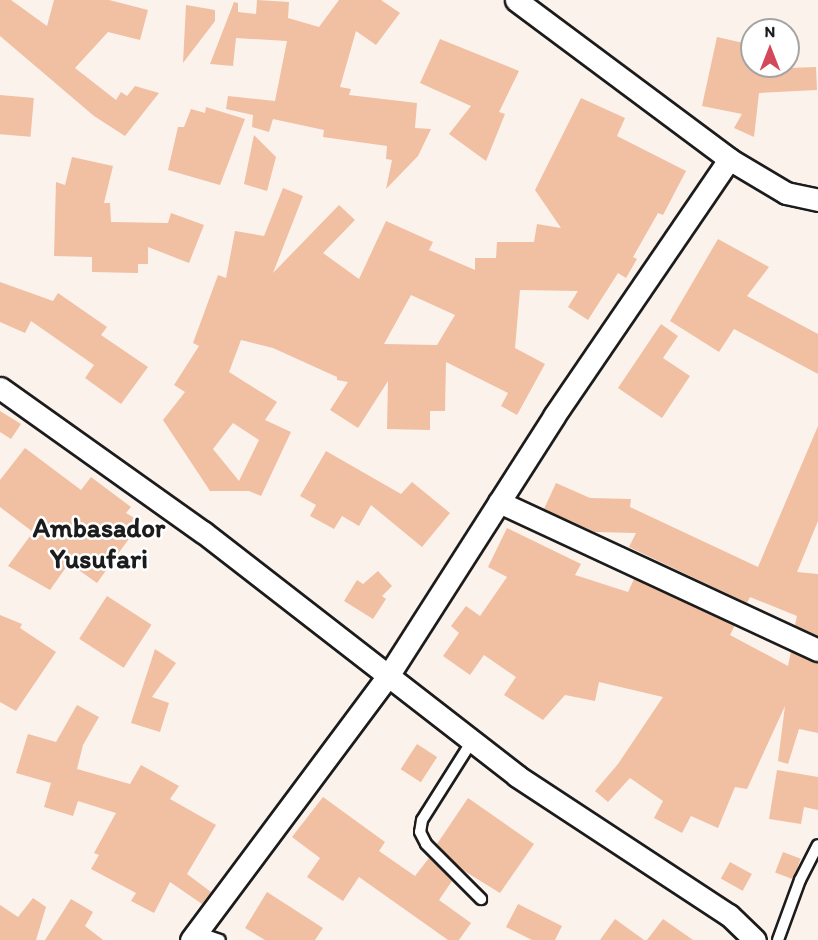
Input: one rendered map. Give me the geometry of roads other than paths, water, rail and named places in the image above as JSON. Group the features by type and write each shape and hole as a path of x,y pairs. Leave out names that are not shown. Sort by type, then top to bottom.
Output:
{"street":[{"path":"516,0 729,159 786,194 818,200"},
{"path":"194,936 388,676 499,502 729,159"},
{"path":"0,388 203,532 517,776 729,915 755,940"},
{"path":"499,502 818,650"}],"lane":[{"path":"472,741 422,820 420,832 426,844 481,899"},
{"path":"778,940 800,880 818,845"},
{"path":"194,936 220,940"}],"district":[{"name":"Ambasador Yusufari","path":"99,542"}]}
